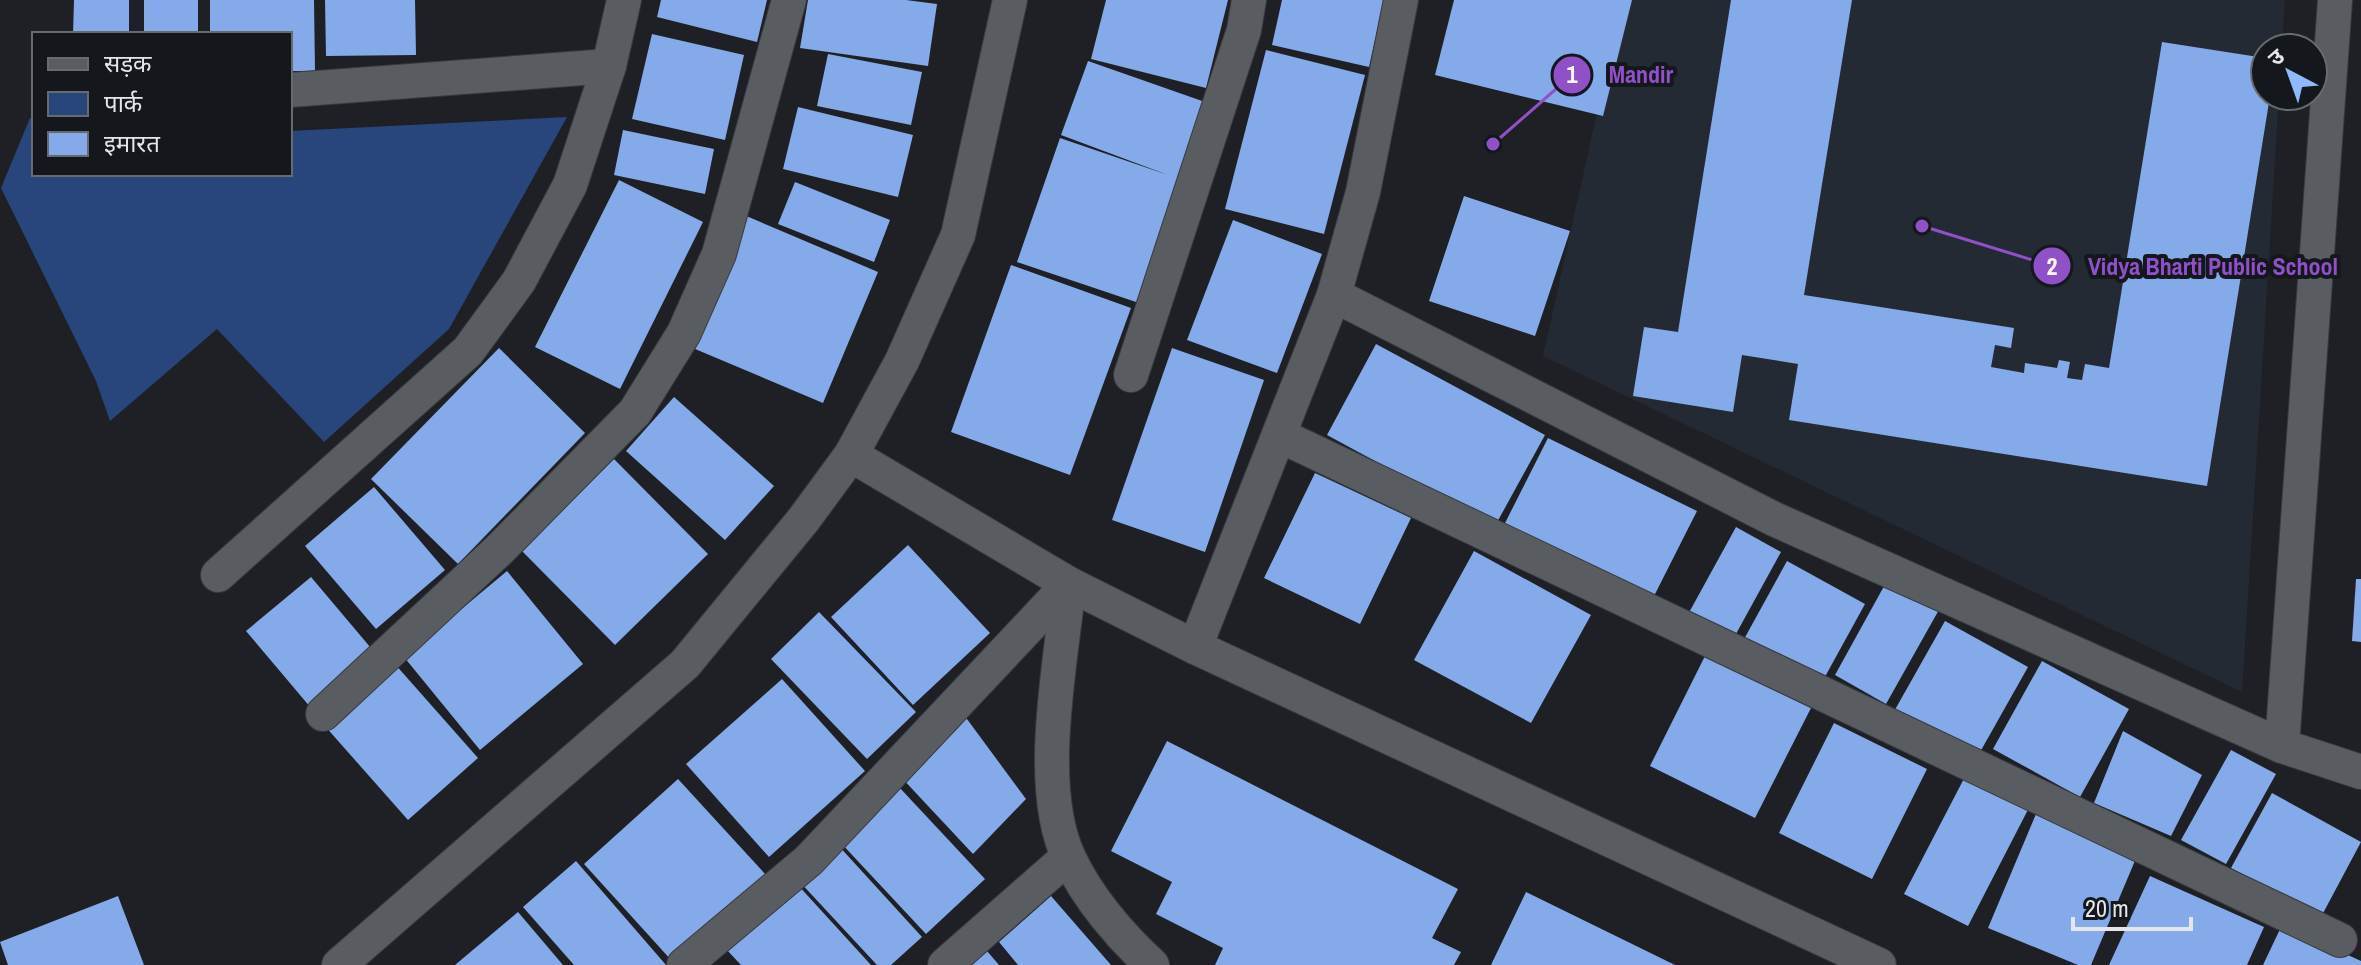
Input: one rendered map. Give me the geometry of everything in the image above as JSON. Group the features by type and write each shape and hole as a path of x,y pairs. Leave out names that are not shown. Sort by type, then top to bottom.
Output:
{"street":[{"path":"218,575 468,351 519,281 570,185 609,66 624,0"},
{"path":"323,714 499,550 635,412 684,333 719,254 789,0"},
{"path":"339,965 685,664 804,519 851,455 902,361 958,235 1010,0"},
{"path":"1131,375 1244,30 1249,0"},
{"path":"1195,647 1281,436 1334,295 1363,192 1401,0"},
{"path":"2282,746 2335,0"},
{"path":"292,90 609,66"},
{"path":"1334,295 1774,519 2282,746 2361,772"},
{"path":"1281,436 2340,940"},
{"path":"851,455 1069,584 1195,647 1879,965"},
{"path":"1069,584 1052,741 1055,805 1068,857 1096,902 1152,965"},
{"path":"684,965 809,860 1069,584"},
{"path":"945,965 1068,857"}],"shaded area":[{"path":"1622,0 2285,0 2283,32 2249,32 2249,112 2278,112 2242,692 1543,356"}],"green space":[{"path":"567,117 449,329 324,442 217,329 110,421 96,381 1,188 30,118 32,176 292,176 292,131"}],"building":[{"path":"74,0 129,0 129,32 73,32"},
{"path":"144,0 198,0 198,32 144,32"},
{"path":"210,0 314,0 315,71 292,71 292,32 210,32"},
{"path":"325,0 415,0 416,55 326,56"},
{"path":"661,0 767,0 757,42 657,17"},
{"path":"808,0 906,0 937,4 928,66 800,48"},
{"path":"1106,0 1228,0 1206,88 1091,59"},
{"path":"1282,0 1384,0 1369,67 1272,45"},
{"path":"1454,0 1632,0 1603,116 1435,75"},
{"path":"1731,0 1852,0 1804,295 2014,328 2011,348 1995,345 1991,367 2024,373 2025,363 2057,368 2059,360 2070,362 2067,378 2082,380 2085,364 2109,368 2162,42 2249,56 2249,112 2267,112 2207,486 1789,420 1798,364 1742,355 1733,412 1633,396 1644,327 1678,332"},
{"path":"652,34 744,55 725,140 632,119"},
{"path":"1266,50 1365,75 1324,234 1225,209"},
{"path":"828,54 922,72 911,125 817,106"},
{"path":"1088,61 1205,102 1139,303 1017,262 1060,138 1168,175 1061,135"},
{"path":"798,107 913,135 898,197 783,169"},
{"path":"623,130 714,149 705,194 614,175"},
{"path":"619,180 703,222 620,389 535,347"},
{"path":"795,182 890,220 874,262 778,224"},
{"path":"1464,196 1570,231 1535,336 1429,301"},
{"path":"744,215 878,272 823,403 688,346"},
{"path":"1233,220 1322,254 1277,373 1187,340"},
{"path":"1011,265 1131,308 1070,475 951,432"},
{"path":"1376,344 1545,435 1495,526 1327,435"},
{"path":"499,348 585,433 458,564 371,479"},
{"path":"1172,348 1264,380 1205,552 1112,520"},
{"path":"674,397 774,486 725,540 626,451"},
{"path":"1548,438 1697,511 1652,600 1503,527"},
{"path":"614,459 708,554 615,645 521,550"},
{"path":"1315,473 1411,518 1360,624 1264,578"},
{"path":"374,487 445,570 376,629 305,546"},
{"path":"1736,527 1781,552 1731,643 1686,618"},
{"path":"908,545 990,633 913,705 831,617"},
{"path":"1474,551 1591,615 1531,723 1414,660"},
{"path":"1787,561 1865,604 1821,684 1743,641"},
{"path":"507,571 583,664 480,750 404,657"},
{"path":"311,577 376,654 311,708 246,631"},
{"path":"1888,579 1940,608 1886,704 1835,675"},
{"path":"2356,579 2361,579 2361,642 2352,641"},
{"path":"819,612 916,712 867,759 771,659"},
{"path":"1945,621 2028,667 1975,761 1892,715"},
{"path":"1705,656 1811,708 1755,818 1650,766"},
{"path":"2042,661 2129,709 2080,797 1993,749"},
{"path":"394,663 478,758 408,820 324,725"},
{"path":"782,679 865,771 769,857 686,764"},
{"path":"964,715 1026,799 973,854 900,776"},
{"path":"1834,723 1927,769 1872,879 1779,833"},
{"path":"2123,731 2202,775 2171,836 2094,803"},
{"path":"1167,741 1458,889 1432,938 1461,952 1454,965 1215,965 1223,948 1156,914 1172,882 1111,851"},
{"path":"2231,750 2276,774 2226,864 2181,840"},
{"path":"1970,767 2033,800 1968,926 1904,894"},
{"path":"678,779 766,875 672,961 584,864"},
{"path":"899,787 985,879 926,934 840,842"},
{"path":"2272,793 2361,842 2321,917 2231,868"},
{"path":"2036,814 2137,856 2091,965 2078,965 1988,928"},
{"path":"837,844 922,937 891,965 877,965 798,880"},
{"path":"576,861 666,965 574,965 523,907"},
{"path":"2150,876 2264,927 2247,965 2109,965"},
{"path":"797,884 871,965 741,965 726,949"},
{"path":"1526,892 1675,965 1491,965"},
{"path":"118,896 144,965 8,965 0,942"},
{"path":"1051,896 1111,965 1018,965 999,942"},
{"path":"518,912 563,965 455,965"},
{"path":"2282,925 2361,961 2361,965 2263,965"},
{"path":"987,951 999,965 970,965"}],"place":[{"name":"Mandir","path":"1493,144"},
{"name":"Vidya Bharti Public School","path":"1922,226"}]}
